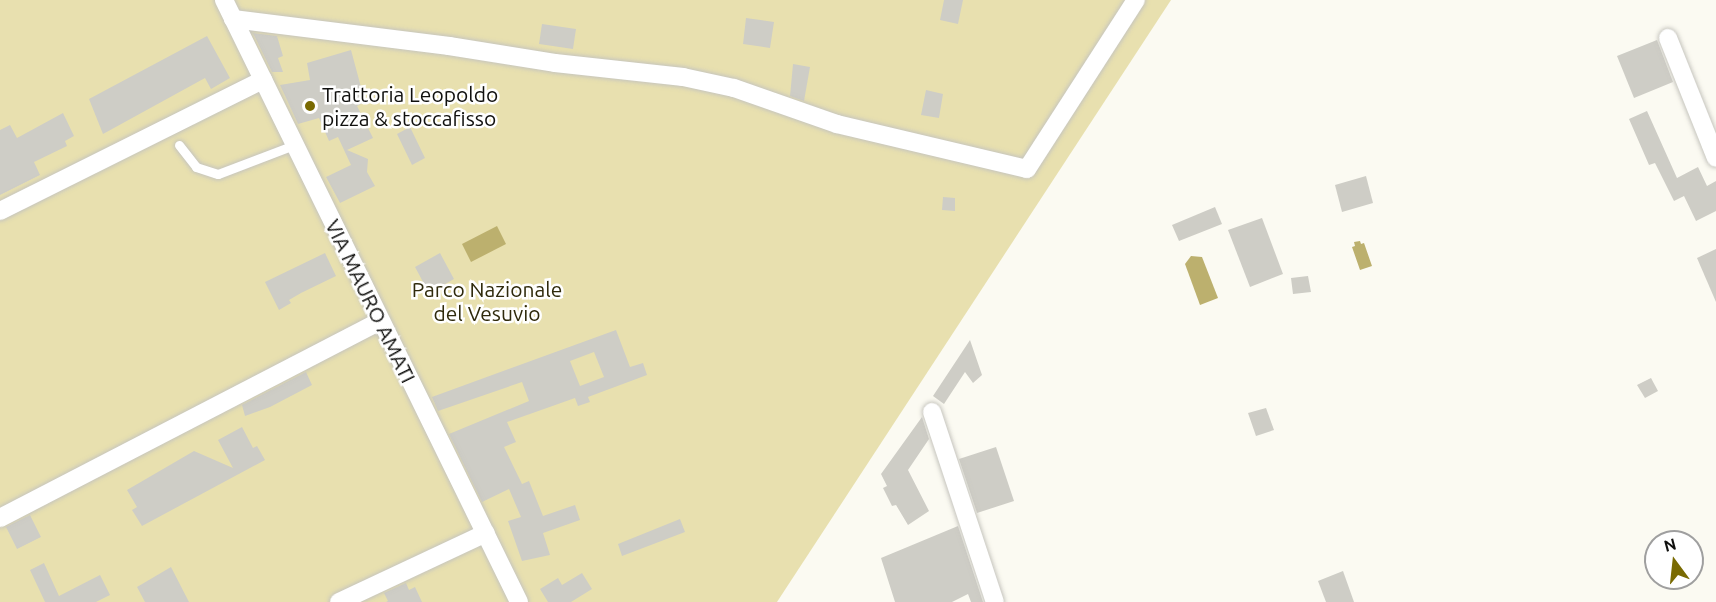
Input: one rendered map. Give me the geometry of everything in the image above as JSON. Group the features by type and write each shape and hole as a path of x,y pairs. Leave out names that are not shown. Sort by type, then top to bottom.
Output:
{"street":[{"name":"VIA MAURO AMATI","path":"224,0 519,602"},
{"path":"233,20 449,46 555,63 683,77 734,88 837,124 1027,170 1136,0"},
{"path":"1668,38 1716,158"},
{"path":"0,211 262,80"},
{"path":"0,518 380,321"},
{"path":"932,412 995,602"},
{"path":"339,602 486,533"}],"lane":[{"path":"178,145 196,167 207,173 218,174 294,145"}],"green space":[{"name":"Parco Nazionale del Vesuvio","path":"0,0 1171,0 777,602 0,602"}],"shaded area":[{"path":"497,226 506,244 471,262 462,244"},
{"path":"1360,241 1361,244 1364,243 1372,266 1360,270 1352,247 1355,246 1354,242"},
{"path":"1191,256 1202,257 1218,298 1200,305 1185,264"}],"building":[{"path":"944,0 963,0 958,24 940,20"},
{"path":"746,18 774,22 770,48 743,44"},
{"path":"542,24 576,29 573,49 539,44"},
{"path":"253,33 277,36 283,56 278,58 283,72 272,72"},
{"path":"207,36 230,78 211,89 205,78 103,134 89,99"},
{"path":"1657,40 1673,82 1634,98 1617,56"},
{"path":"351,50 365,102 357,106 373,138 347,150 368,159 367,172 375,186 340,203 326,177 351,165 338,137 329,141 319,118 298,124 280,85 310,80 307,63"},
{"path":"793,64 810,67 804,101 790,96"},
{"path":"926,90 943,94 939,118 921,115"},
{"path":"1647,111 1677,178 1698,167 1707,186 1716,181 1716,211 1696,221 1684,196 1674,201 1655,163 1649,165 1629,119"},
{"path":"63,113 74,136 65,141 67,146 34,162 40,175 0,195 0,130 10,125 17,138"},
{"path":"410,127 425,158 412,165 397,134"},
{"path":"1366,176 1373,203 1342,212 1335,185"},
{"path":"943,197 955,198 955,211 942,210"},
{"path":"1215,207 1222,224 1179,241 1172,225"},
{"path":"1262,218 1283,274 1250,287 1228,230"},
{"path":"1716,249 1716,302 1697,258"},
{"path":"325,253 336,276 289,300 291,303 279,310 265,282"},
{"path":"440,253 454,279 429,293 415,267"},
{"path":"1308,276 1311,292 1293,294 1291,278"},
{"path":"616,330 630,367 643,363 647,375 588,397 590,402 578,406 575,398 507,422 516,442 504,447 522,484 529,481 543,516 575,505 580,520 543,533 550,555 522,561 508,521 521,517 509,489 482,502 449,434 529,401 522,382 438,411 432,397","holes":["594,352 604,377 580,386 570,361"]},
{"path":"970,340 982,375 973,383 965,372 944,404 933,396"},
{"path":"306,372 312,385 270,407 245,416 242,405"},
{"path":"1651,378 1658,391 1645,398 1637,385"},
{"path":"1266,408 1274,430 1256,436 1248,413"},
{"path":"922,417 929,439 908,470 929,511 908,525 896,505 892,506 883,488 887,486 881,474"},
{"path":"242,427 253,448 257,446 265,460 142,526 132,510 137,507 127,490 194,451 233,468 218,440"},
{"path":"996,447 1014,501 977,513 959,459"},
{"path":"30,515 41,537 17,549 6,527"},
{"path":"680,519 685,532 622,556 618,544"},
{"path":"958,526 983,602 971,602 968,594 952,602 895,602 881,558"},
{"path":"44,563 59,596 100,575 110,595 96,602 45,602 30,570"},
{"path":"171,567 189,602 145,602 137,587"},
{"path":"1343,571 1354,602 1326,602 1318,581"},
{"path":"582,573 592,589 571,602 548,602 540,589 558,578 562,585"},
{"path":"406,583 409,590 415,587 422,602 386,602 388,601 384,593"}],"place":[{"name":"Trattoria Leopoldo pizza & stoccafisso","path":"310,106"}]}
